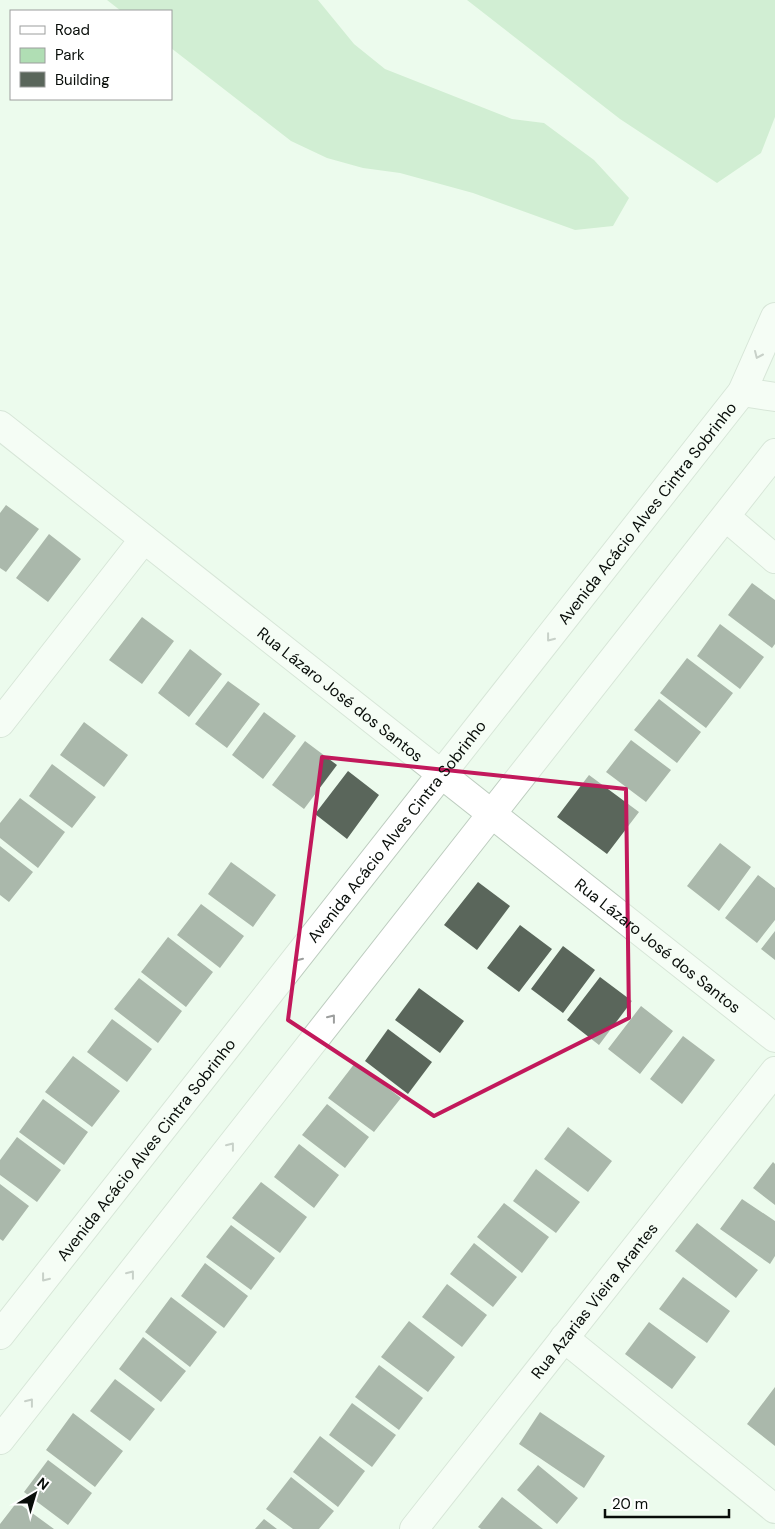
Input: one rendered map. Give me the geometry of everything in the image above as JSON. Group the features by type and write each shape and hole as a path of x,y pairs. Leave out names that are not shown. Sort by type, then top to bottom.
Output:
{"street":[{"name":"Avenida Acácio Alves Cintra Sobrinho","path":"0,1335 742,392 775,318"},
{"path":"742,392 775,397"},
{"name":"Rua Lázaro José dos Santos","path":"0,426 775,1038"},
{"path":"0,1440 775,454"},
{"path":"726,516 775,559"},
{"path":"0,723 144,539"},
{"name":"Rua Azarias Vieira Arantes","path":"414,1529 775,1071"},
{"path":"564,1338 775,1509"}],"highlighted area":[{"path":"322,757 626,789 629,1018 434,1116 288,1020"}],"green space":[{"path":"107,0 318,0 354,44 385,69 512,119 544,123 594,160 629,198 613,226 575,230 473,193 400,173 363,168 327,158 291,141 172,49 172,10 120,10"},
{"path":"467,0 775,0 775,117 761,153 717,183 620,119"}],"building":[{"path":"6,505 39,529 6,572 0,568 0,513"},
{"path":"49,534 81,559 48,602 16,578"},
{"path":"752,583 775,600 775,644 772,648 728,615"},
{"path":"142,617 174,641 142,684 109,660"},
{"path":"720,624 764,657 740,689 697,656"},
{"path":"190,649 222,674 189,717 158,693"},
{"path":"687,658 733,693 706,728 660,693"},
{"path":"228,681 260,704 227,748 195,724"},
{"path":"659,699 701,732 677,763 634,730"},
{"path":"264,712 296,736 263,779 232,755"},
{"path":"84,722 128,755 104,787 60,755"},
{"path":"631,740 671,770 646,802 606,772"},
{"path":"305,741 337,765 304,809 272,785"},
{"path":"52,764 96,797 72,828 29,796"},
{"path":"348,771 379,795 347,839 315,814"},
{"path":"589,775 639,812 607,854 557,817"},
{"path":"20,798 65,832 38,868 0,838 0,823"},
{"path":"720,843 751,867 719,911 687,886"},
{"path":"0,846 33,872 9,902 0,895"},
{"path":"231,862 276,895 253,927 208,894"},
{"path":"758,875 775,888 775,920 757,943 725,918"},
{"path":"478,882 510,906 477,950 444,925"},
{"path":"201,904 244,936 220,968 177,935"},
{"path":"520,925 552,949 519,992 487,968"},
{"path":"775,931 775,960 761,949"},
{"path":"168,937 213,972 186,1007 141,972"},
{"path":"563,946 595,970 563,1013 531,989"},
{"path":"600,977 632,1001 599,1045 567,1020"},
{"path":"139,978 182,1011 158,1043 114,1009"},
{"path":"419,988 464,1021 440,1053 395,1020"},
{"path":"641,1006 673,1031 640,1074 608,1049"},
{"path":"112,1019 152,1049 127,1082 87,1052"},
{"path":"388,1029 432,1062 408,1094 365,1061"},
{"path":"683,1036 715,1060 682,1104 650,1079"},
{"path":"73,1056 120,1091 92,1127 45,1092"},
{"path":"355,1063 401,1098 374,1132 328,1098"},
{"path":"43,1099 88,1132 64,1165 19,1132"},
{"path":"327,1104 369,1137 345,1168 302,1135"},
{"path":"568,1127 612,1161 588,1192 544,1159"},
{"path":"17,1137 61,1170 37,1202 0,1175 0,1160"},
{"path":"299,1144 339,1175 314,1208 274,1177"},
{"path":"773,1162 775,1164 775,1205 753,1188"},
{"path":"536,1169 580,1202 556,1233 513,1201"},
{"path":"261,1182 307,1217 280,1253 232,1218"},
{"path":"0,1184 29,1206 3,1241 0,1239"},
{"path":"742,1199 775,1221 775,1256 770,1264 720,1229"},
{"path":"504,1203 549,1237 522,1273 477,1237"},
{"path":"697,1223 758,1270 736,1298 675,1251"},
{"path":"231,1225 275,1258 251,1290 206,1257"},
{"path":"474,1243 517,1277 493,1307 450,1274"},
{"path":"205,1263 248,1296 224,1328 181,1296"},
{"path":"683,1277 730,1311 707,1343 659,1309"},
{"path":"447,1284 487,1315 462,1347 422,1317"},
{"path":"171,1297 217,1332 190,1367 145,1332"},
{"path":"409,1321 455,1357 428,1392 381,1357"},
{"path":"649,1322 696,1357 672,1389 625,1354"},
{"path":"143,1337 186,1371 161,1402 119,1369"},
{"path":"379,1365 423,1398 399,1430 355,1397"},
{"path":"115,1379 155,1409 130,1441 90,1411"},
{"path":"775,1387 775,1446 747,1424"},
{"path":"352,1403 396,1435 372,1467 329,1435"},
{"path":"540,1412 605,1456 584,1488 519,1444"},
{"path":"73,1413 123,1451 95,1487 46,1450"},
{"path":"320,1436 365,1471 338,1507 293,1472"},
{"path":"48,1460 92,1493 68,1525 24,1492"},
{"path":"538,1465 578,1498 557,1524 517,1490"},
{"path":"291,1477 334,1511 319,1529 293,1529 266,1509"},
{"path":"502,1497 543,1529 481,1529 478,1527"},
{"path":"17,1502 54,1529 0,1529 0,1524"},
{"path":"264,1519 277,1529 255,1529"}]}
